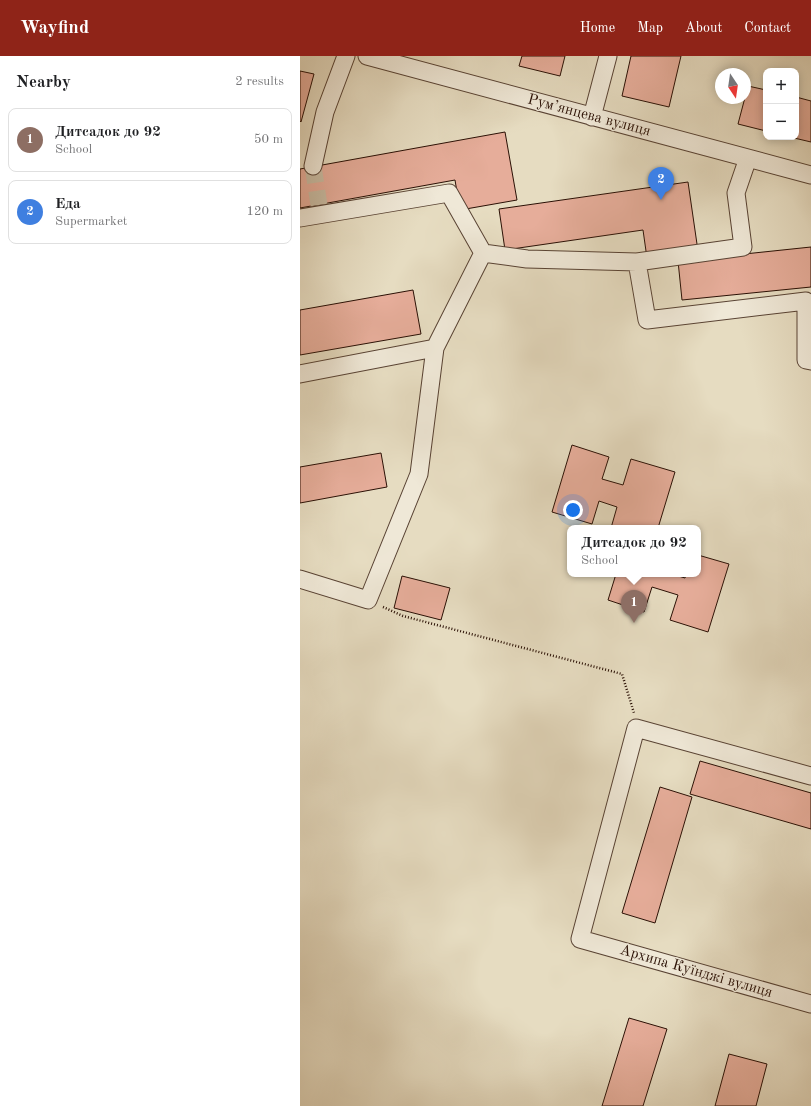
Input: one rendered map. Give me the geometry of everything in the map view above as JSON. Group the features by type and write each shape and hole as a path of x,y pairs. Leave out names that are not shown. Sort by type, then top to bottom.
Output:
{"street":[{"path":"313,166 325,112 346,56"},
{"name":"Рум’янцева вулиця","path":"367,56 811,175"},
{"path":"592,117 608,56"},
{"path":"482,254 527,259 637,262 743,247 736,193 748,158"},
{"path":"300,218 320,210 449,193 482,254"},
{"path":"300,579 368,600 419,474 435,348 482,254"},
{"path":"637,262 647,320 806,301 806,360 811,361"},
{"path":"300,374 435,348"},
{"path":"636,728 811,776"},
{"name":"Архипа Куїнджі вулиця","path":"636,728 580,939 811,1004"}],"path":[{"path":"368,600 403,616 622,674 638,724 636,728"}],"building":[{"path":"522,56 565,56 560,76 519,66"},
{"path":"631,56 681,56 669,107 622,96"},
{"path":"300,71 314,74 301,122 300,121"},
{"path":"751,87 763,89 763,130 738,124 743,104 751,104"},
{"path":"799,98 811,101 811,142 799,139"},
{"path":"505,132 517,200 460,210 455,180 300,208 300,169"},
{"path":"688,182 698,251 647,258 643,230 505,250 499,209"},
{"path":"811,247 811,287 682,300 678,261"},
{"path":"413,290 421,334 300,355 300,310"},
{"path":"572,445 609,457 602,479 623,485 631,459 675,472 659,525 612,525 617,507 599,501 592,524 552,512"},
{"path":"381,453 387,487 300,503 300,467"},
{"path":"701,556 729,564 708,632 670,620 678,595 652,587 644,612 608,600 615,577 701,577"},
{"path":"402,576 450,588 441,620 394,608"},
{"path":"700,761 811,793 811,829 690,794"},
{"path":"660,787 692,797 655,923 622,913"},
{"path":"629,1018 667,1029 643,1106 602,1106"},
{"path":"729,1054 767,1064 756,1106 715,1106"}],"tunnel":[{"path":"313,166 319,205"}],"place":[{"name":"Еда","path":"661,200"},
{"name":"Дитсадок до 92","path":"634,623"}]}
